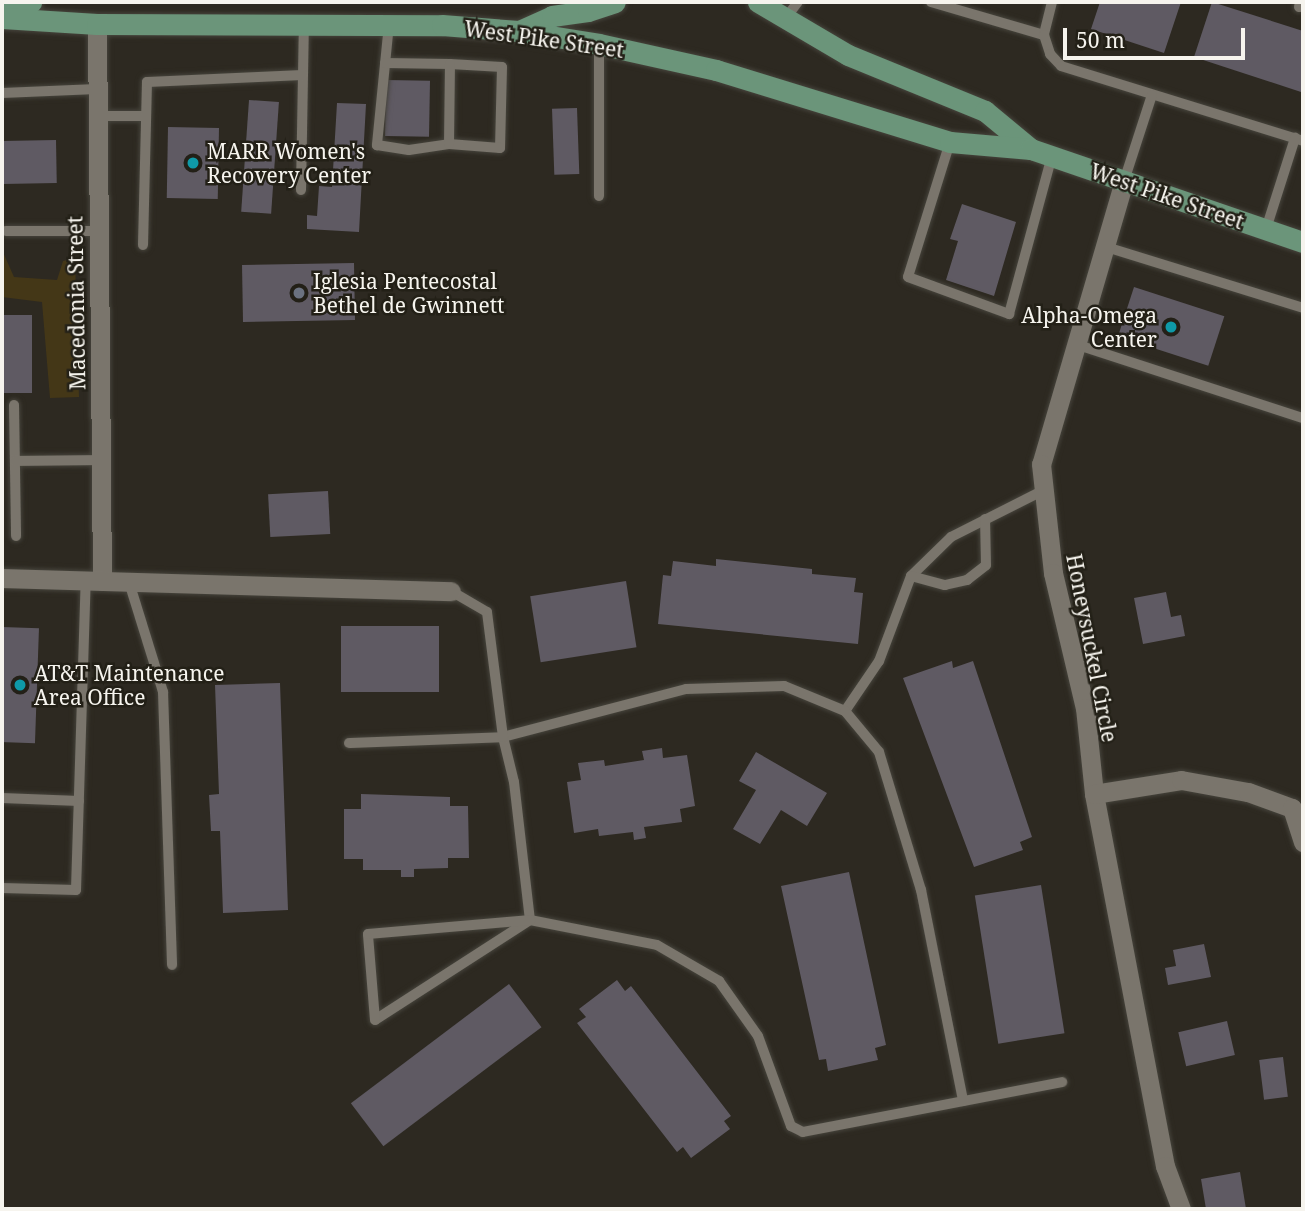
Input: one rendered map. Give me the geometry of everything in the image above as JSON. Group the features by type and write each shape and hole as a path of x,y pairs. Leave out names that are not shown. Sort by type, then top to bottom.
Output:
{"main road":[{"path":"2,12 31,2"},
{"path":"519,30 552,16 588,12 615,2"},
{"name":"West Pike Street","path":"758,2 848,55 985,111 1031,149"},
{"name":"West Pike Street","path":"2,18 97,24 389,24 519,30 599,44 716,70 950,142 1031,149 1303,242"}],"street":[{"name":"Macedonia Street","path":"94,580 101,460 97,24"},
{"name":"Honeysuckel Circle","path":"1124,181 1074,344 1041,464 1053,573 1085,708 1094,794 1165,1166 1181,1209"},
{"path":"2,578 452,591"},
{"path":"1094,794 1181,780 1248,792 1292,808 1303,842"}],"lane":[{"path":"785,19 798,2"},
{"path":"931,2 1044,35"},
{"path":"1052,2 1044,35 1050,54 1061,66 1299,140 1266,229"},
{"path":"301,190 304,23"},
{"path":"385,63 502,67 500,148 449,144 409,150 377,145 385,63 389,24"},
{"path":"599,44 599,196"},
{"path":"449,144 450,64"},
{"path":"144,245 147,82 303,75"},
{"path":"2,93 97,89"},
{"path":"1124,181 1152,94"},
{"path":"98,116 146,116"},
{"path":"950,142 908,278 1009,314 1052,156"},
{"path":"6,231 98,231"},
{"path":"1103,246 1303,308"},
{"path":"1074,344 1303,418"},
{"path":"14,405 16,536"},
{"path":"15,461 101,460"},
{"path":"845,710 879,661 911,576 950,537 1044,490"},
{"path":"911,576 945,585 967,580 986,565 985,519"},
{"path":"2,888 76,890 79,801 94,580"},
{"path":"129,581 163,692 172,965"},
{"path":"452,591 487,612 503,737 514,782 530,920"},
{"path":"349,743 503,737 686,689 784,686 845,710 879,752 921,890 963,1101"},
{"path":"2,798 79,801"},
{"path":"530,920 375,1020 368,934 530,920 657,945 719,981 758,1036 792,1126 803,1132 1062,1082"}],"shaded area":[{"path":"2,250 14,277 57,280 63,261 75,258 79,397 50,398 42,302 2,297"}],"building":[{"path":"1100,2 1181,2 1164,53 1091,29"},
{"path":"1212,2 1303,31 1301,92 1194,57"},
{"path":"386,80 430,81 429,137 385,136"},
{"path":"249,100 279,102 271,214 241,212"},
{"path":"337,103 366,104 359,232 307,229 307,215 317,216 319,186 332,187"},
{"path":"577,108 579,174 554,175 552,109"},
{"name":"MARR Women's Recovery Center","path":"168,127 219,128 218,199 167,198"},
{"path":"56,140 57,183 3,184 2,141"},
{"path":"962,204 1016,222 994,296 946,280 958,241 950,239"},
{"name":"Iglesia Pentecostal Bethel de Gwinnett","path":"354,263 355,320 243,322 242,265"},
{"name":"Alpha-Omega Center","path":"1134,287 1224,316 1208,366 1118,336"},
{"path":"2,315 32,315 32,393 2,393"},
{"path":"328,491 330,534 270,537 268,494"},
{"path":"716,559 812,569 812,574 856,578 854,592 863,593 858,644 658,624 663,575 671,576 673,561 716,566"},
{"path":"626,581 636,647 541,662 530,596"},
{"path":"1166,592 1171,617 1181,615 1185,636 1143,644 1134,598"},
{"path":"341,626 439,626 439,692 341,692"},
{"name":"AT&T Maintenance Area Office","path":"2,627 39,628 35,743 2,742"},
{"path":"952,661 953,668 973,661 1032,837 1020,842 1023,850 974,867 903,678"},
{"path":"280,683 288,910 223,913 220,831 211,831 209,795 219,794 215,685"},
{"path":"662,748 663,758 687,755 695,806 680,809 682,822 644,827 646,838 634,840 633,832 599,836 598,829 574,833 567,782 581,780 578,763 604,760 605,766 644,760 642,751"},
{"path":"756,752 827,793 807,826 781,810 760,844 733,829 756,790 739,781"},
{"path":"361,794 450,797 450,806 468,806 469,858 448,858 448,868 414,869 414,877 401,877 401,870 363,870 363,859 344,859 344,809 361,809"},
{"path":"849,872 886,1045 875,1048 878,1060 828,1071 826,1059 819,1060 781,886"},
{"path":"1041,885 1064,1033 998,1044 975,895"},
{"path":"1204,944 1211,977 1168,985 1165,968 1176,966 1173,950"},
{"path":"617,980 625,991 631,986 731,1116 724,1121 730,1129 691,1158 683,1147 677,1152 577,1023 586,1017 579,1009"},
{"path":"509,984 541,1027 383,1146 351,1103"},
{"path":"1227,1021 1235,1055 1186,1066 1178,1032"},
{"path":"1283,1057 1288,1097 1264,1100 1259,1060"},
{"path":"1240,1172 1246,1209 1206,1209 1201,1179"}],"place":[{"name":"MARR Women's Recovery Center","path":"193,163"},
{"name":"Iglesia Pentecostal Bethel de Gwinnett","path":"299,293"},
{"name":"Alpha-Omega Center","path":"1171,327"},
{"name":"AT&T Maintenance Area Office","path":"20,685"}]}
